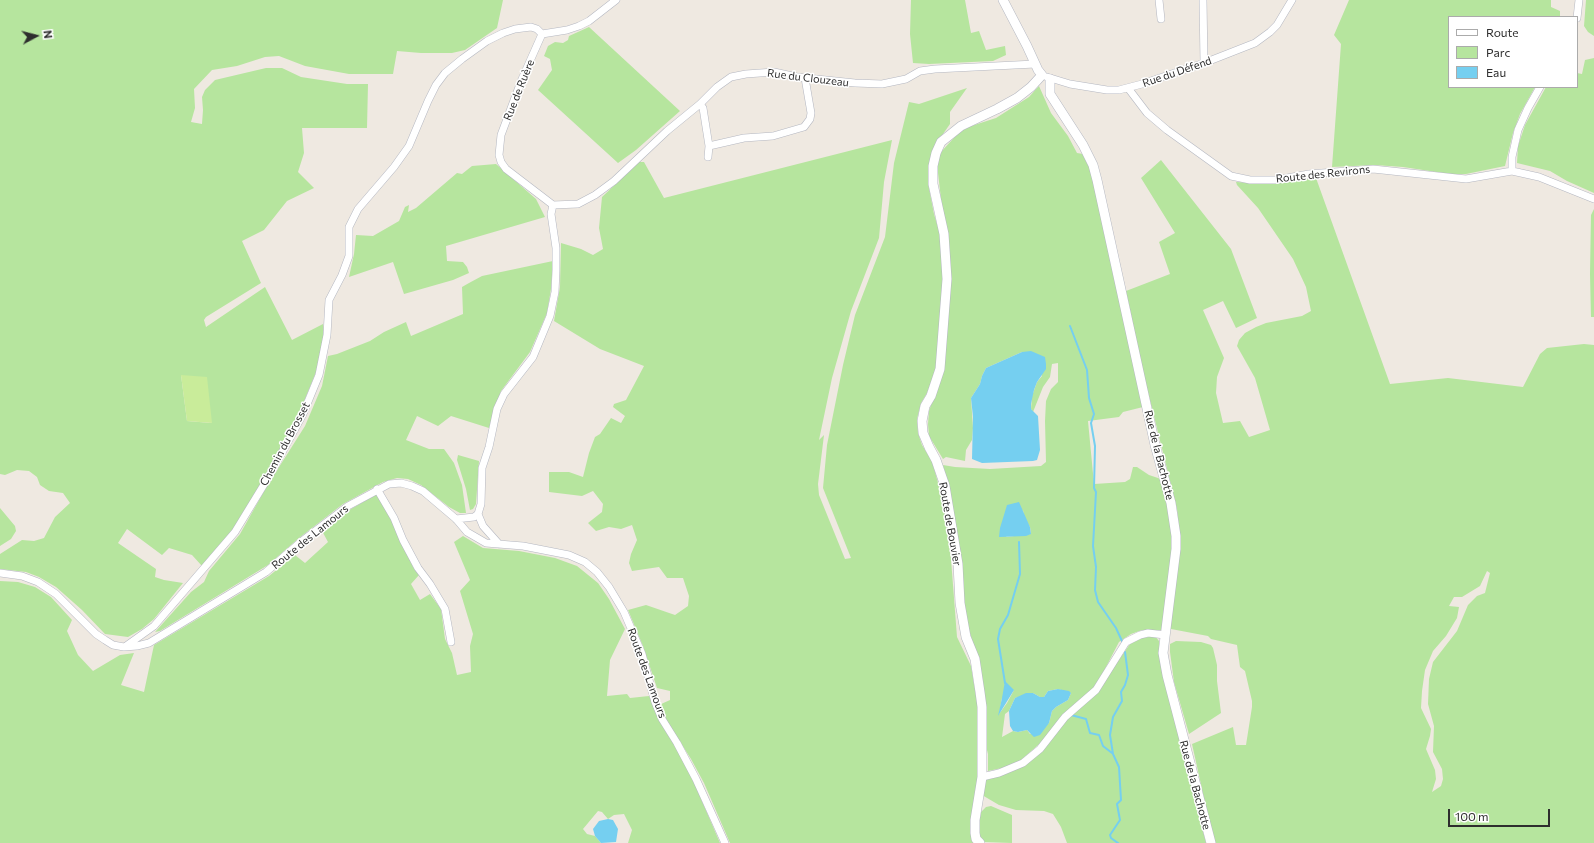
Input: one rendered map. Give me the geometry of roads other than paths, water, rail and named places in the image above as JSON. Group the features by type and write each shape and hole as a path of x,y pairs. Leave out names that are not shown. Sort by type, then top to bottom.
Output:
{"street":[{"path":"542,34 567,30 579,26 589,21 616,0"},
{"path":"1003,0 1035,64 1046,77"},
{"path":"1159,0 1161,19"},
{"path":"1203,0 1204,63"},
{"name":"Rue du Défend","path":"1046,77 1070,84 1101,90 1119,90 1128,88 1242,49 1263,37 1277,25 1292,0"},
{"path":"1577,16 1579,0"},
{"name":"Chemin du Brosset","path":"124,647 154,626 231,537 303,414 319,374 327,335 329,300 342,275 349,256 349,227 358,209 394,167 409,146 428,101 439,80 462,59 486,41 503,32 515,28 531,27 537,29 542,34"},
{"name":"Rue de Ruère","path":"542,34 522,79 501,136 498,155 506,169 553,205"},
{"name":"Rue du Clouzeau","path":"553,205 578,204 595,195 614,181 667,130 700,104 717,87 731,77 746,74 774,72 805,78 882,84 906,79 920,71 935,68 1035,64"},
{"name":"Rue de la Bachotte","path":"1046,77 1050,94 1083,145 1093,165 1155,445 1171,503 1176,536 1176,549 1164,635 1163,653 1167,675 1210,843"},
{"name":"Route de Bouvier","path":"980,843 976,839 975,820 982,777 982,707 980,692 975,659 966,637 960,603 958,564 945,486 936,460 928,447 923,433 922,421 924,406 931,396 940,369 947,279 944,234 933,184 933,166 936,153 941,142 948,135 961,126 1017,98 1046,77"},
{"path":"709,146 744,138 773,136 804,127 810,119 811,113 805,78"},
{"name":"Route des Revirons","path":"1128,88 1147,113 1167,130 1231,176 1250,180 1276,180 1309,174 1373,169 1466,179 1512,171 1539,177 1594,199"},
{"path":"1512,171 1512,157 1518,130 1539,88"},
{"path":"700,104 703,108 709,146 708,156"},
{"path":"499,544 482,526 478,514 481,504 482,468 489,447 497,409 504,394 533,357 550,316 555,292 556,270 556,248 551,214 553,205"},
{"name":"Route des Lamours","path":"0,573 22,576 46,587 56,594 96,634 113,645 124,647 137,646 149,643 266,572 302,541 348,506 377,489 389,484 401,483 412,486 423,491 456,519 467,532 486,543 537,548 569,555 585,562 597,572 609,587 624,612 642,654 654,702 696,779 725,843"},
{"path":"377,489 394,518 403,540 418,568 436,593 445,609 451,642"},
{"path":"456,519 474,517 478,514"},
{"path":"982,777 999,773 1023,763 1040,750 1065,716 1096,690 1126,642 1148,633 1164,635"}],"water":[{"path":"1031,351 1045,357 1046,364 1046,369 1037,382 1034,390 1031,404 1031,409 1038,416 1040,450 1037,460 982,463 972,459 973,417 971,398 980,384 986,368 1022,352"},
{"path":"1019,502 1030,527 1031,534 1026,536 999,537 1000,528 1007,505"},
{"path":"1005,681 1014,690 998,716 1002,698"},
{"path":"1058,689 1069,691 1071,693 1068,700 1052,711 1049,723 1040,735 1034,737 1027,730 1018,732 1013,731 1010,726 1009,711 1015,698 1026,693 1033,693 1040,697 1044,697 1048,691"},
{"path":"608,819 613,820 618,829 616,842 601,843 595,836 593,829 599,821"}],"waterway":[{"path":"1070,326 1087,370 1089,398 1094,414 1091,423 1095,446 1094,488 1096,492 1093,546 1096,567 1095,590 1098,602 1116,628 1122,641"},
{"path":"1005,683 998,639 1000,629 1008,615 1020,574 1019,542"},
{"path":"1118,843 1111,838 1110,835 1120,820 1117,804 1121,800 1119,767 1113,754 1110,735 1113,717 1122,701 1121,692 1128,675 1125,652"},
{"path":"1071,715 1086,719 1090,733 1099,735 1103,746 1112,753"}]}
